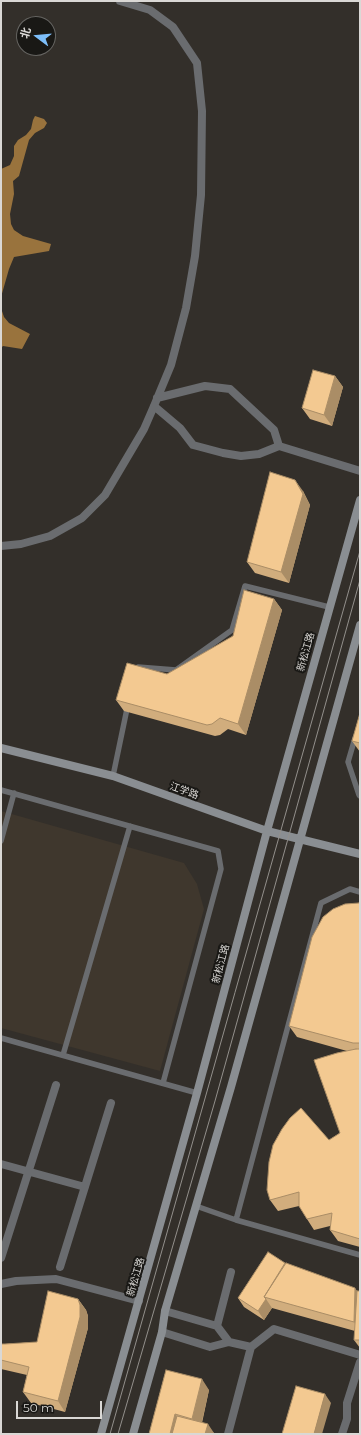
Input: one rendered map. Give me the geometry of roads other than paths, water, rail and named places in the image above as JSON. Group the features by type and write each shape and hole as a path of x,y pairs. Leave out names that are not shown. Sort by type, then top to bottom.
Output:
{"main road":[{"name":"新松江路","path":"101,1434 197,1093 267,831 360,500"},
{"path":"133,1434 162,1332 165,1311 231,1087 360,625"},
{"name":"江学路","path":"1,748 113,776 267,831 360,854"}],"street":[{"path":"1,546 21,544 50,536 82,518 105,495 144,429 171,365 184,315 195,256 201,195 202,111 196,63 173,27 150,10 120,1"},
{"path":"157,398 205,386 230,389 274,430 279,446"},
{"path":"154,406 180,428 193,445 223,453 242,456 259,454 279,446 360,471"},
{"path":"1,1258 56,1085"},
{"path":"60,1267 111,1103"},
{"path":"1,1164 85,1187"},
{"path":"217,1326 232,1272"},
{"path":"1,1284 16,1281 56,1279 139,1302"},
{"path":"165,1311 217,1326 229,1342"},
{"path":"228,1434 251,1347 274,1329 360,1355"},
{"path":"162,1332 210,1348 229,1342 251,1347"},
{"path":"342,1434 347,1419 347,1403 360,1362"}],"lane":[{"path":"134,675 135,667 176,670 232,630 244,586 329,607"},
{"path":"113,776 129,698"},
{"path":"356,734 348,762 358,796 360,796"},
{"path":"1,790 218,851 221,869 163,1083"},
{"path":"1,841 14,794"},
{"path":"63,1055 130,826"},
{"path":"236,1220 321,903 350,889 360,892"},
{"path":"1,1038 197,1093"},
{"path":"196,1206 236,1220 360,1254"}],"tram line":[{"path":"110,1434 360,551"},
{"path":"118,1434 215,1101 360,580"}]}
